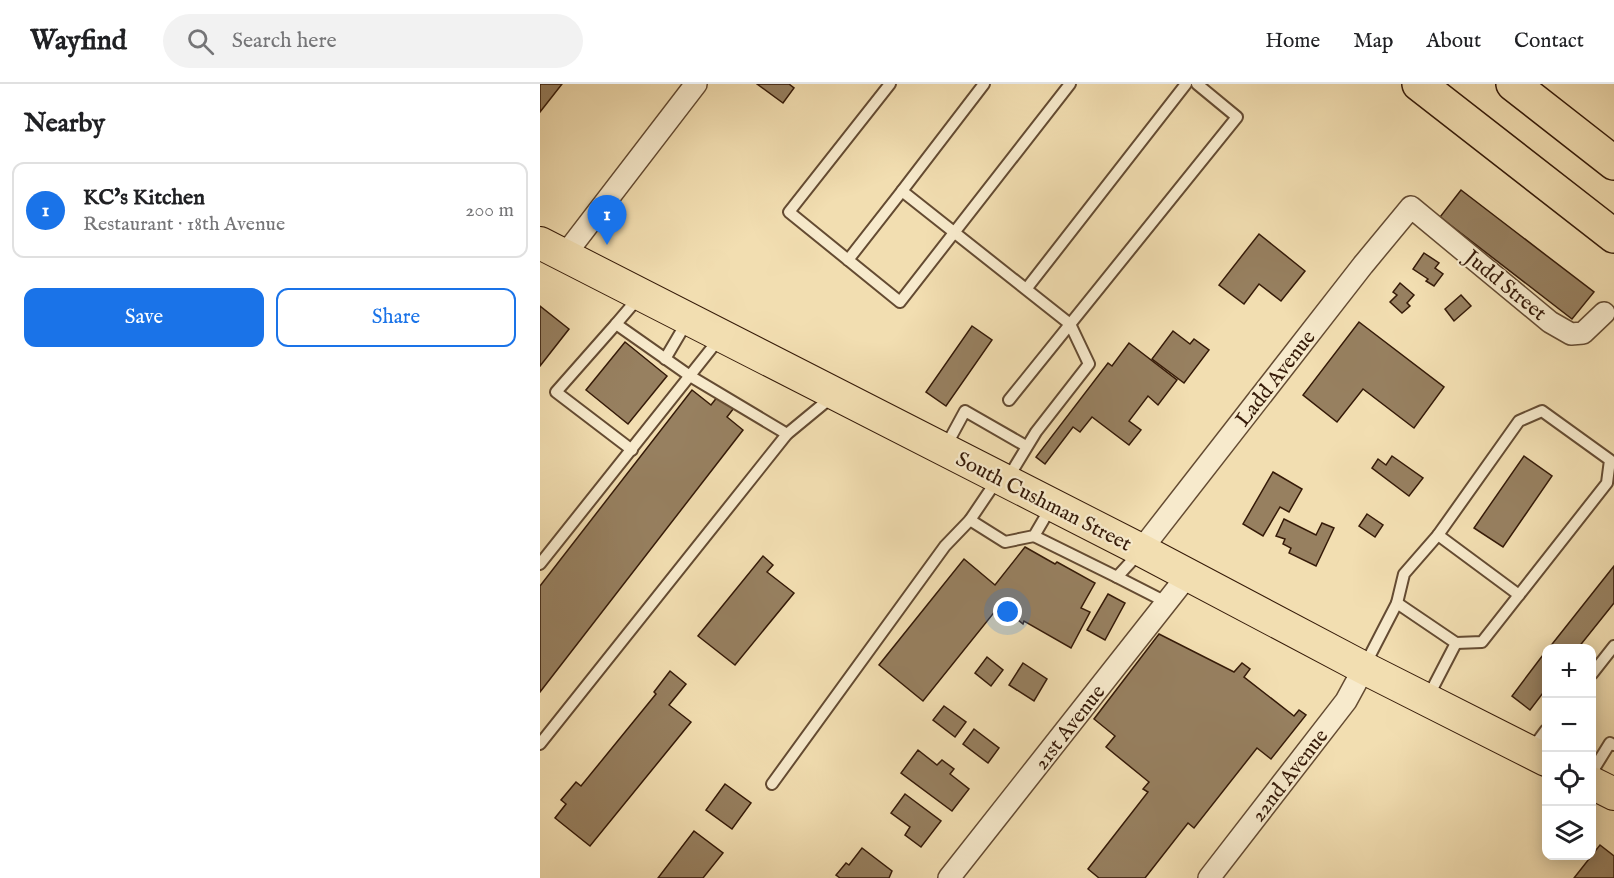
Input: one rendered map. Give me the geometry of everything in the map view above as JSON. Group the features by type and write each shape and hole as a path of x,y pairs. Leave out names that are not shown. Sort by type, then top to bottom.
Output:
{"highway":[{"path":"1419,84 1614,236"},
{"path":"1513,84 1614,145"},
{"path":"1513,84 1614,163"},
{"path":"1484,135 1614,254"}],"main road":[{"name":"South Cushman Street","path":"552,250 1142,550 1427,700 1541,747"},
{"path":"1596,785 1614,794"}],"street":[{"path":"552,250 696,84"},
{"name":"Judd Street","path":"1411,207 1550,322 1571,334 1583,333 1604,314"},
{"name":"Ladd Avenue","path":"1142,550 1356,274 1411,207"},
{"name":"21st Avenue","path":"949,878 1188,575"},
{"name":"22nd Avenue","path":"1209,878 1346,701 1364,668"}],"lane":[{"path":"890,84 789,212 900,302 1070,84"},
{"path":"848,260 984,84"},
{"path":"1027,288 1186,84"},
{"path":"1009,400 1237,117 1197,84"},
{"path":"772,784 945,546 970,520 1089,364 1070,324 902,191"},
{"path":"632,450 556,392 641,295"},
{"path":"666,359 688,319"},
{"path":"616,324 690,376 787,434"},
{"path":"540,564 722,336"},
{"path":"540,744 787,434 835,394"},
{"path":"944,450 965,411 1026,446"},
{"path":"1364,668 1397,603 1404,574 1438,534 1519,421 1542,411 1610,460 1608,483 1482,642 1456,644 1397,603"},
{"path":"1034,536 1052,505"},
{"path":"970,520 1005,542 1034,536 1166,602"},
{"path":"1438,534 1519,595"},
{"path":"1117,577 1142,550"},
{"path":"1427,700 1456,644"},
{"path":"1596,669 1614,646"},
{"path":"1596,766 1610,743 1614,745"}],"building":[{"path":"540,84 562,84 540,112"},
{"path":"757,84 789,84 794,88 783,103"},
{"path":"1461,190 1594,292 1572,319 1440,217"},
{"path":"1259,234 1305,271 1281,301 1259,284 1244,304 1219,285"},
{"path":"1424,253 1439,263 1435,268 1443,274 1434,286 1413,269"},
{"path":"1400,283 1414,295 1407,303 1410,306 1402,313 1390,302 1397,295 1393,292"},
{"path":"1461,295 1471,306 1454,321 1445,309"},
{"path":"540,306 569,329 540,366"},
{"path":"1359,322 1444,387 1414,428 1363,389 1337,422 1303,395"},
{"path":"972,326 992,340 946,406 926,392"},
{"path":"1173,331 1190,344 1194,339 1209,350 1184,383 1152,359"},
{"path":"625,342 667,376 628,424 586,390"},
{"path":"1129,343 1177,380 1158,405 1148,396 1129,421 1141,430 1129,445 1092,417 1080,432 1073,427 1045,464 1036,457 1108,363 1112,366"},
{"path":"692,390 711,405 718,396 734,408 727,417 743,430 540,692 540,586"},
{"path":"1392,456 1423,478 1409,496 1372,468 1378,459 1386,465"},
{"path":"1524,456 1552,476 1503,547 1474,528"},
{"path":"1273,472 1302,489 1289,512 1280,507 1263,536 1243,524"},
{"path":"1367,514 1383,525 1375,537 1359,526"},
{"path":"1284,519 1316,535 1322,523 1334,528 1316,566 1289,553 1291,548 1283,544 1285,539 1276,536"},
{"path":"1025,547 1095,583 1081,608 1090,612 1071,648 1024,621 1023,624 1000,605 923,701 879,665 964,559 995,585"},
{"path":"763,556 773,565 767,572 794,593 735,665 698,636"},
{"path":"1614,566 1614,603 1581,644 1552,644"},
{"path":"1108,594 1125,603 1105,640 1087,630"},
{"path":"1159,634 1234,672 1242,663 1250,669 1244,677 1294,716 1299,710 1306,715 1271,759 1257,748 1194,828 1188,823 1145,878 1099,878 1088,869 1148,792 1143,789 1149,782 1106,747 1115,736 1094,719"},
{"path":"1542,656 1542,694 1530,710 1512,696"},
{"path":"987,657 1003,670 991,686 975,673"},
{"path":"1023,663 1047,679 1034,701 1009,685"},
{"path":"670,671 686,684 669,705 691,722 590,846 555,818 566,804 561,800 576,782 581,786 656,694 654,692"},
{"path":"944,706 966,722 955,737 933,720"},
{"path":"974,729 999,748 988,763 963,744"},
{"path":"918,750 937,765 942,760 954,769 950,774 969,789 952,811 901,773"},
{"path":"725,784 751,803 732,829 706,810"},
{"path":"905,794 941,821 921,847 905,835 910,827 891,813"},
{"path":"694,831 723,853 703,878 658,878"},
{"path":"1600,845 1614,856 1614,878 1574,878 1588,860 1596,860 1596,850"},
{"path":"862,848 892,871 889,878 840,878 836,875 846,863 849,865"}],"place":[{"name":"KC's Kitchen","path":"607,245"}]}
